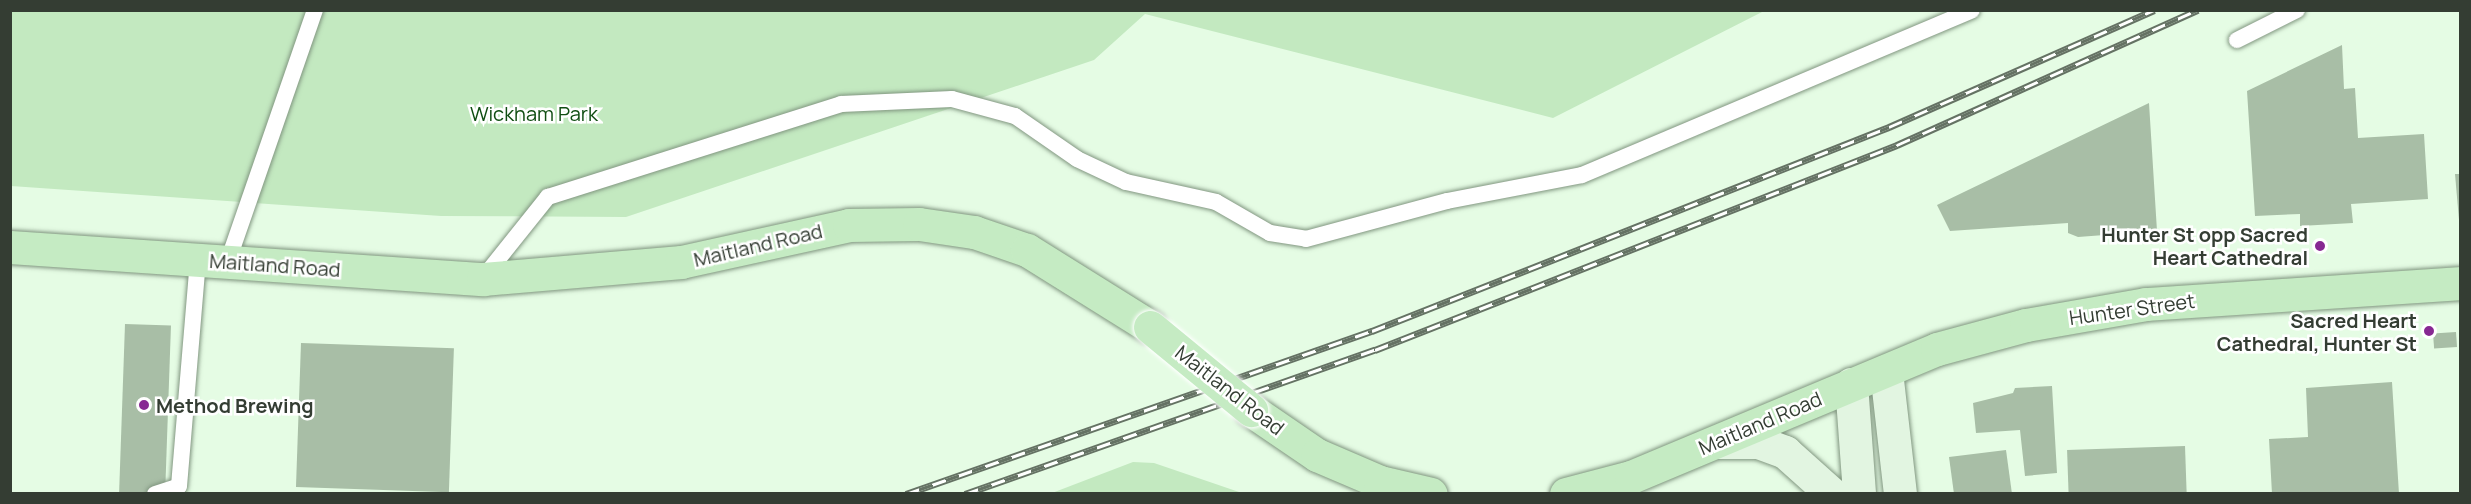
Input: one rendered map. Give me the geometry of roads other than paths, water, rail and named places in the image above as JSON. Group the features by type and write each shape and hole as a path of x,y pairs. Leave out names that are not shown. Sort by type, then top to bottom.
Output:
{"main road":[{"name":"Maitland Road","path":"10,248 483,279 681,262 849,225 919,224 974,232 1027,250 1150,327 1251,410 1317,455 1380,482 1431,494"},
{"name":"Hunter Street","path":"1951,345 2146,304 2460,283"},
{"name":"Maitland Road","path":"1566,494 1631,477 1851,384 1951,345"},
{"path":"1886,371 1900,494"},
{"path":"1851,384 1859,494"},
{"path":"1718,442 1758,442 1785,452 1832,494"}],"lane":[{"path":"155,494 179,486 213,260 315,10"},
{"path":"483,279 548,197 841,104 952,99 1015,116 1077,159 1126,182 1216,202 1270,233 1306,239 1457,199 1582,175 1972,10"},
{"path":"2237,40 2297,10"}],"railway":[{"path":"906,494 1372,331 1889,127 2154,10"},
{"path":"965,494 1375,350 1897,145 2198,10"}],"place":[{"name":"Hunter St opp Sacred Heart Cathedral","path":"2320,246"},
{"name":"Sacred Heart Cathedral, Hunter St","path":"2429,331"},
{"name":"Method Brewing","path":"144,405"}],"park label":[{"name":"Wickham Park","path":"534,113"}]}
